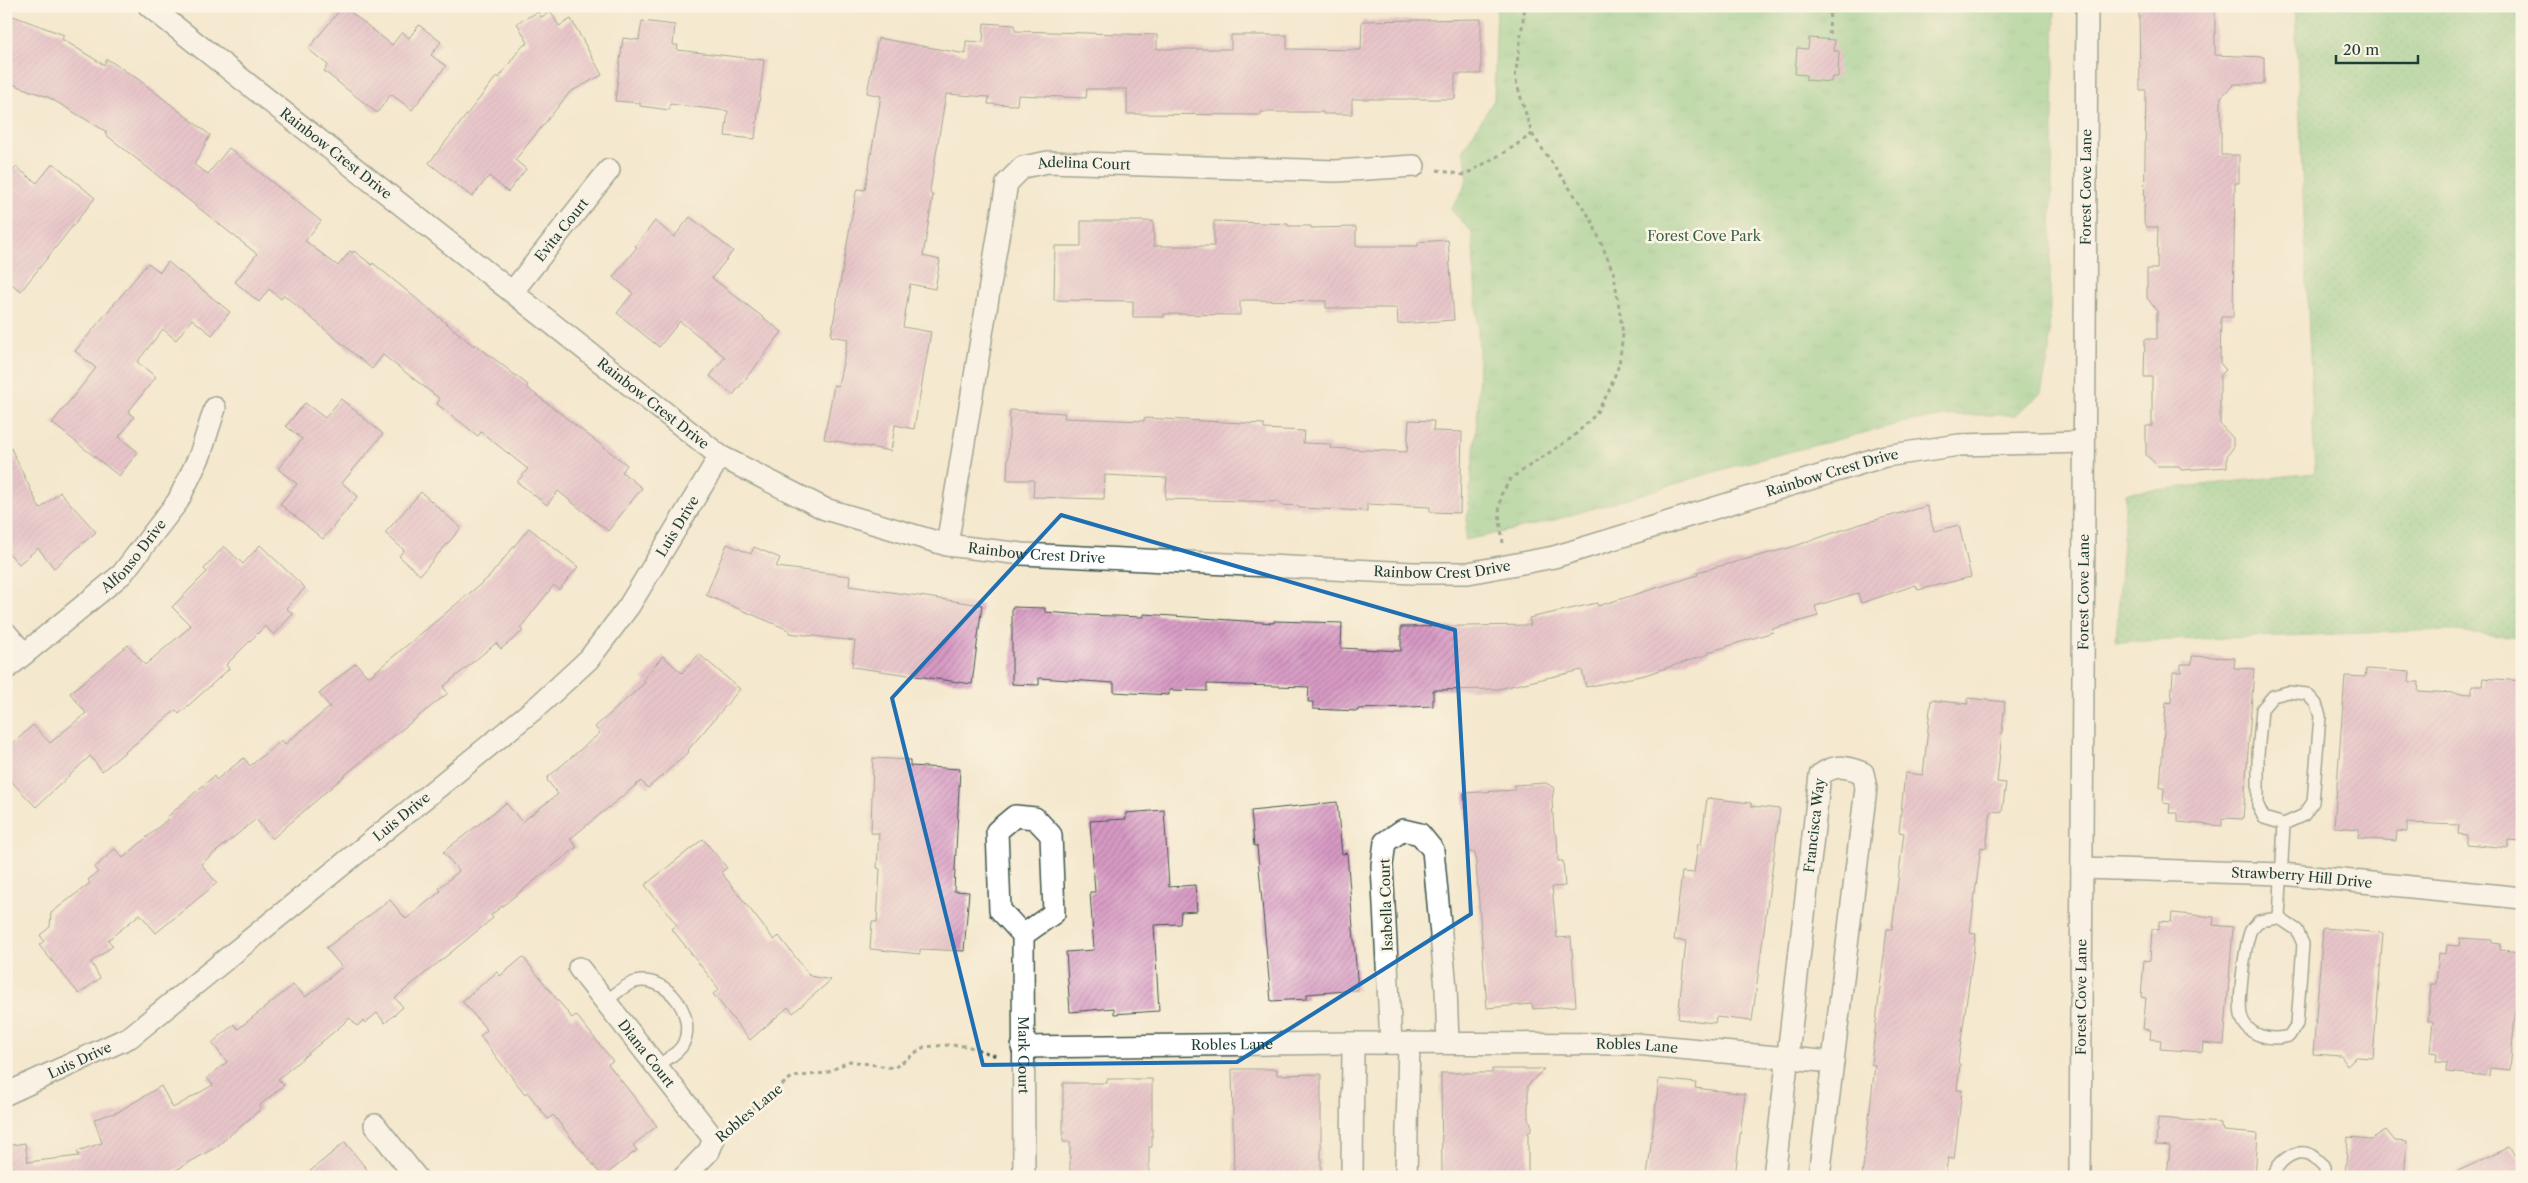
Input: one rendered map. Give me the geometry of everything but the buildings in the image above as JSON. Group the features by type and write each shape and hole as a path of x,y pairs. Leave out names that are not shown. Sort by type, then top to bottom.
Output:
{"street":[{"name":"Rainbow Crest Drive","path":"149,6 720,456 824,508 947,545 1022,554 1413,573 1468,573 1554,557 1885,456 1959,445 2083,442"},
{"name":"Forest Cove Lane","path":"2080,1177 2087,6"},
{"name":"Adelina Court","path":"947,545 1007,183 1023,167 1048,162 1336,170 1414,166"},
{"name":"Evita Court","path":"513,291 609,170"},
{"name":"Alfonso Drive","path":"6,669 122,574 178,501 200,455 215,408"},
{"name":"Luis Drive","path":"6,1094 130,1037 538,706 588,659 629,606 720,456"},
{"path":"6,633 24,654"},
{"name":"Francisca Way","path":"1774,1177 1820,775 1830,768 1849,767 1863,773 1866,788 1819,1177"},
{"path":"1015,816 1035,818 1051,834 1054,913 1023,935 1000,910 997,831 1015,816"},
{"name":"Isabella Court","path":"1406,1177 1400,1043 1382,865 1385,842 1403,830 1420,834 1433,850 1446,988 1448,1043"},
{"name":"Strawberry Hill Drive","path":"2082,868 2282,874 2522,898"},
{"name":"Mark Court","path":"1023,935 1024,1177"},
{"name":"Diana Court","path":"579,968 714,1139"},
{"path":"1352,1177 1353,1043"},
{"name":"Robles Lane","path":"1022,1047 1353,1043 1635,1044 1833,1062"},
{"path":"375,1125 416,1177"},
{"name":"Robles Lane","path":"684,1177 709,1151 714,1139"}],"lane":[{"path":"2288,692 2307,694 2316,704 2320,716 2312,802 2304,815 2284,824 2264,818 2258,806 2258,754 2262,709 2273,696 2288,692"},
{"path":"2279,918 2284,824"},
{"path":"2279,918 2297,930 2303,944 2296,1024 2289,1036 2280,1039 2265,1038 2251,1030 2241,1017 2241,982 2251,931 2259,921 2279,918"},
{"path":"606,1002 633,982 645,981 661,987 682,1007 686,1024 681,1047 658,1066"},
{"path":"2273,1177 2276,1166 2294,1154 2310,1154 2325,1166 2325,1177"}],"path":[{"path":"1507,566 1499,526 1501,495 1511,478 1573,437 1595,415 1608,392 1619,364 1623,334 1614,274 1591,219 1532,134 1515,78 1525,6"},
{"path":"1829,34 1830,6"},
{"path":"1414,166 1464,175 1507,151 1532,134"},
{"name":"Robles Lane","path":"714,1139 792,1077 826,1073 850,1061 894,1068 924,1047 967,1046 997,1058 1022,1047"}],"highlighted area":[{"path":"1061,515 1455,630 1471,914 1237,1062 983,1065 892,698"}],"green space":[{"name":"Forest Cove Park","path":"1497,6 2055,6 2049,354 2041,393 2016,415 1955,415 1910,421 1738,465 1545,523 1465,540 1478,409 1479,348 1472,232 1450,209 1461,194 1466,181 1467,168 1463,150 1494,100"},
{"path":"2295,6 2522,6 2522,638 2446,630 2116,642 2126,493 2315,473"}]}
